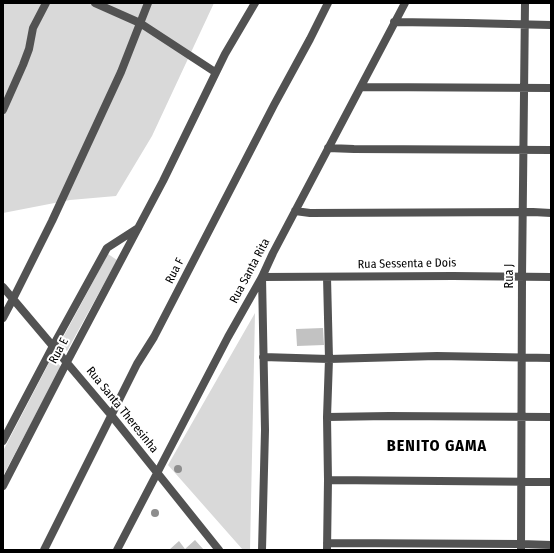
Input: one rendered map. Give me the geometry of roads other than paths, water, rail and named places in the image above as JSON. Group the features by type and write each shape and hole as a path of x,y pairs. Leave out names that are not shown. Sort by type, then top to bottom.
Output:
{"street":[{"path":"3,110 23,66 29,49 33,28 46,3"},
{"path":"95,3 140,23 215,72"},
{"path":"3,318 52,221 121,72 148,3"},
{"name":"Rua E","path":"3,486 66,362 174,161 215,72 255,3"},
{"name":"Rua F","path":"44,550 137,364 154,337 328,3"},
{"name":"Rua Santa Rita","path":"117,550 228,338 262,277 273,253 404,3"},
{"name":"Rua J","path":"521,547 522,212 525,3"},
{"path":"394,22 551,25"},
{"path":"361,87 551,88"},
{"path":"328,148 551,150"},
{"path":"295,211 310,213 551,213"},
{"name":"Rua E","path":"3,441 107,248 139,228"},
{"path":"262,277 265,430 262,550"},
{"name":"Rua Sessenta e Dois","path":"262,277 551,277"},
{"path":"327,277 329,359 327,416 327,547 521,547 551,545"},
{"name":"Rua Santa Theresinha","path":"3,287 112,416 219,550"},
{"path":"263,357 329,359 437,356 551,358"},
{"path":"327,416 551,417"},
{"path":"328,480 551,482"}],"district":[{"name":"BENITO GAMA","path":"437,447"}]}
